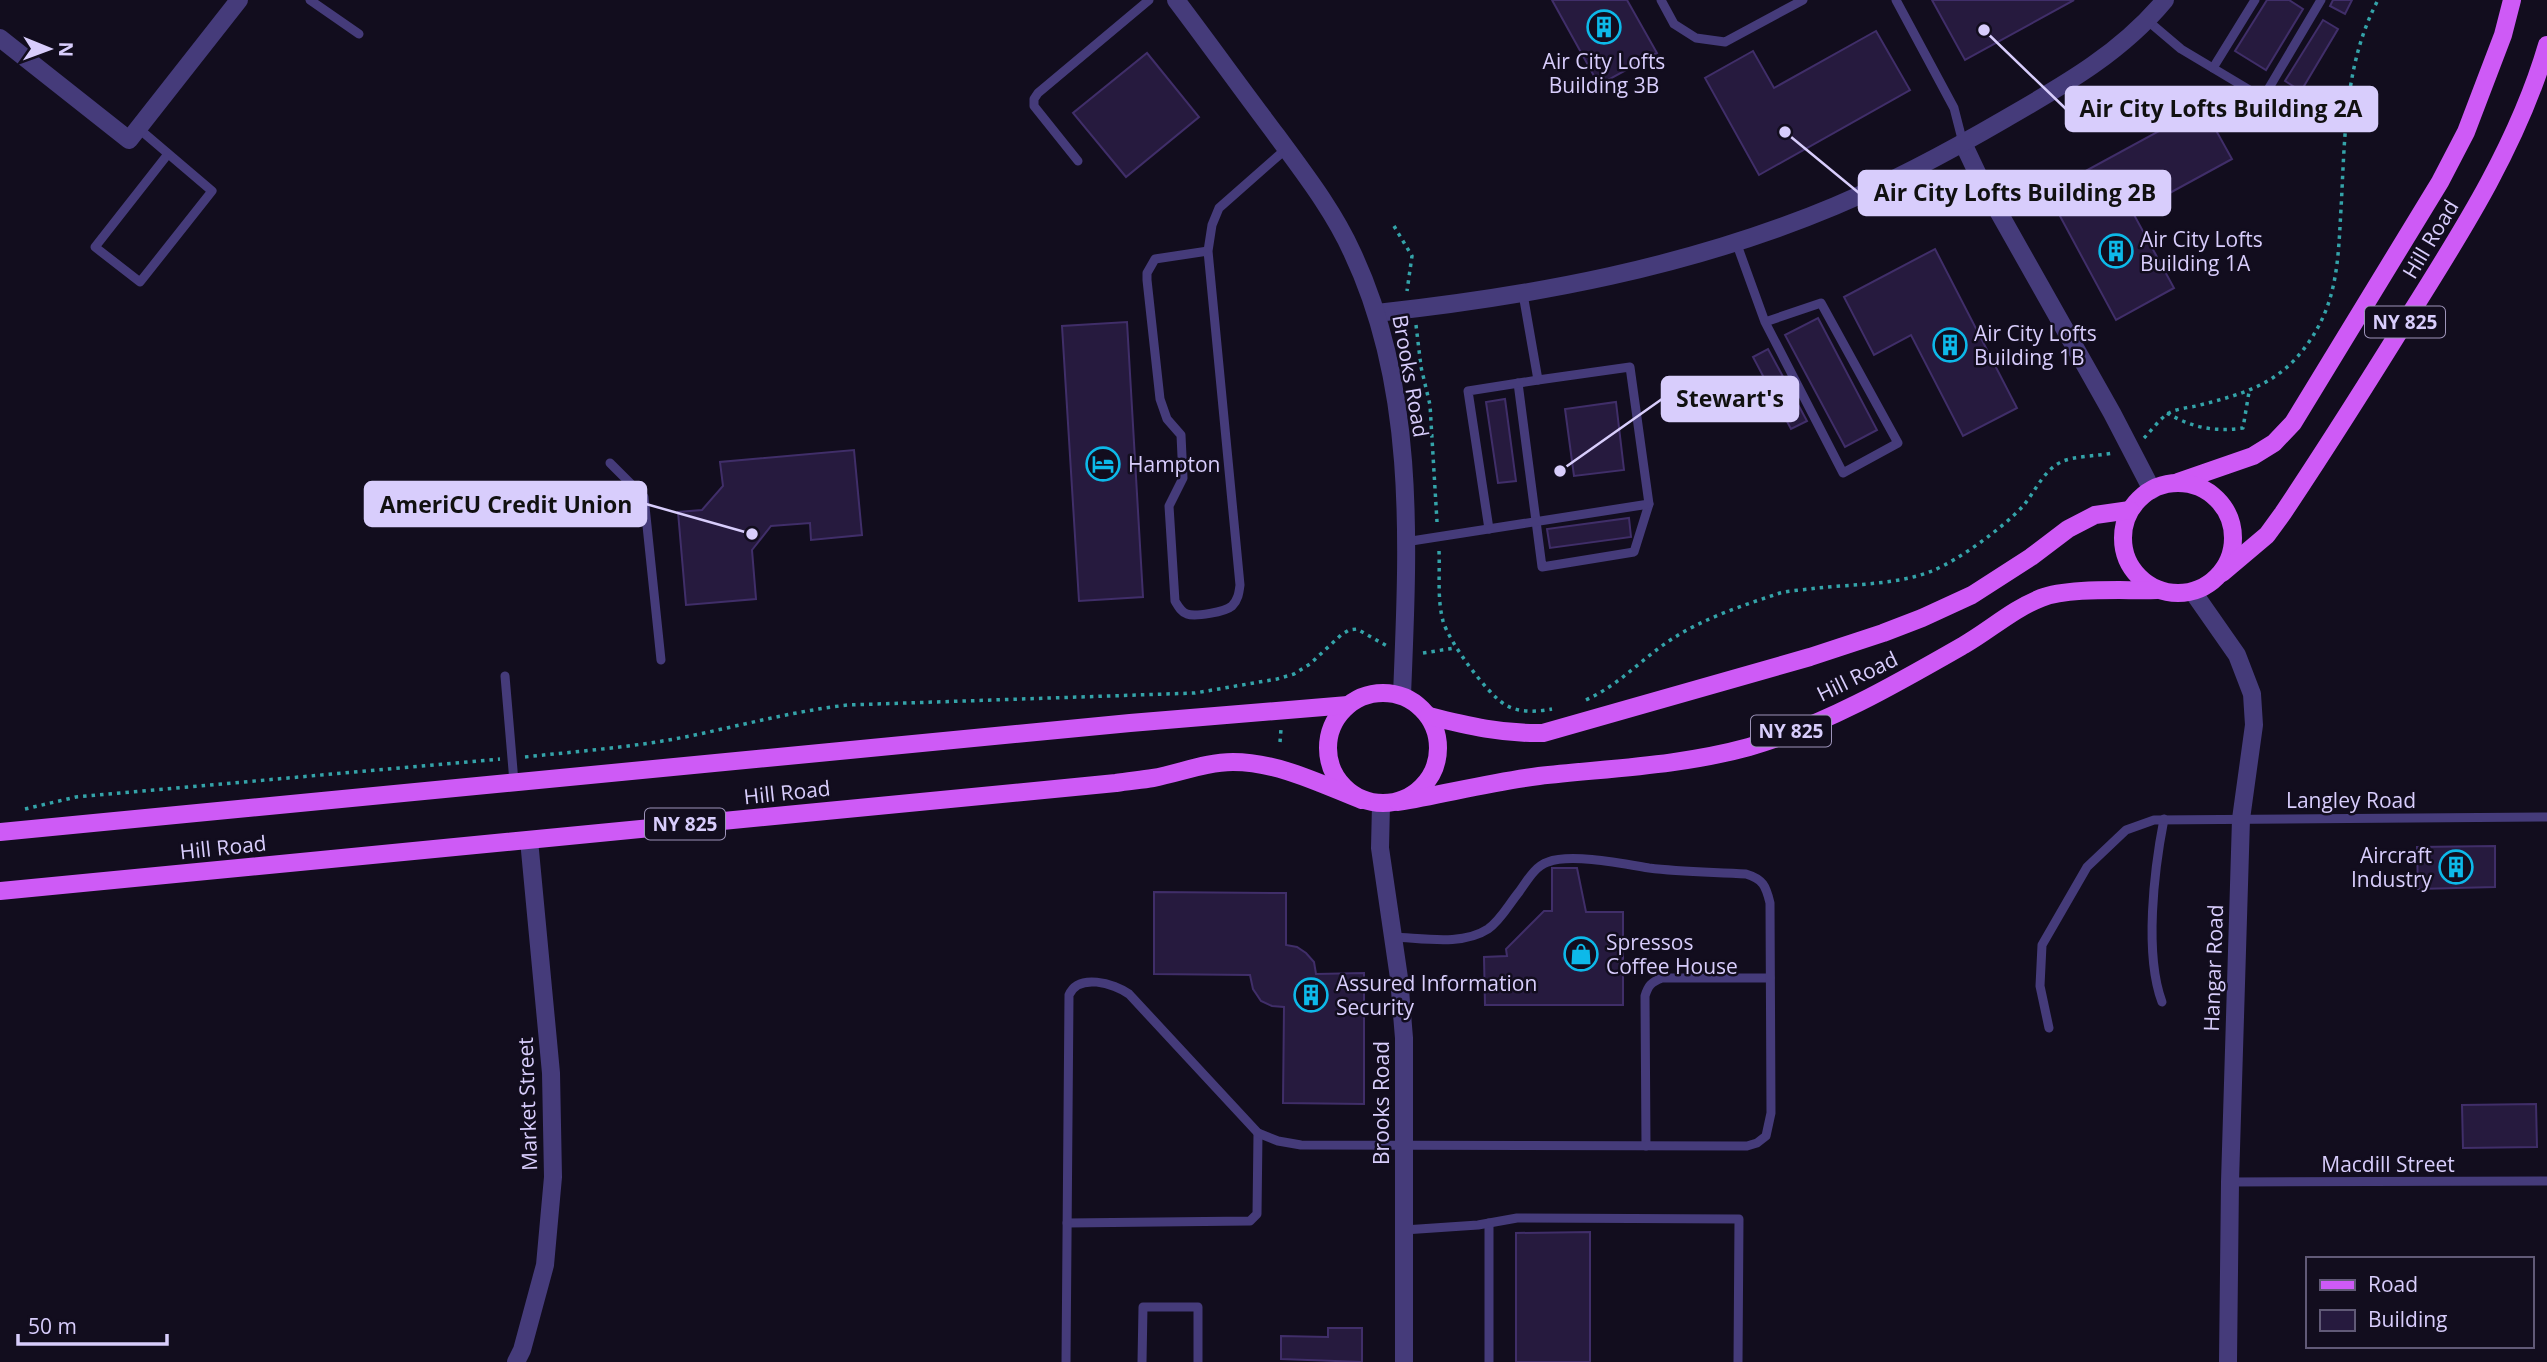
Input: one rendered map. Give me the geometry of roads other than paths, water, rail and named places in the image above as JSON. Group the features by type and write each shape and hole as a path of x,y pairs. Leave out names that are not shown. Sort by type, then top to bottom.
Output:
{"main road":[{"name":"Hill Road","path":"2178,482 2253,456 2274,443 2293,424 2440,182 2466,132 2503,35 2512,0"},
{"name":"Hill Road","path":"2222,573 2267,535 2283,513 2450,251 2491,180 2516,127 2547,45"},
{"name":"NY 825","path":"2130,510 2152,490 2178,482"},
{"path":"2178,482 2195,485 2211,493 2228,514 2234,540 2231,558 2222,573"},
{"name":"Hill Road","path":"1429,716 1487,730 1543,733 1810,657 1922,618 1972,595 2031,557 2067,529 2095,515 2130,510"},
{"path":"2130,510 2123,528 2123,547 2129,565 2141,580 2157,590"},
{"name":"NY 825","path":"2157,590 2175,594 2193,592 2209,585 2222,573"},
{"name":"Hill Road","path":"1390,803 1536,776 1640,768 1749,747 1807,726 1865,699 1920,670 2043,597 2157,590"},
{"path":"1362,800 1346,790 1334,775 1328,757 1329,738 1335,720 1348,705 1364,696 1383,692 1402,695 1417,704 1429,716 1437,732 1439,750 1436,767 1427,783 1421,789 1390,803"},
{"name":"Hill Road","path":"0,832 1116,724 1348,705"},
{"name":"Hill Road","path":"0,891 1116,783 1231,762 1260,764 1293,773 1362,800"},
{"name":"NY 825","path":"1362,800 1390,803"}],"street":[{"path":"0,37 129,140 239,0"},
{"name":"Brooks Road","path":"1176,0 1316,189 1352,250 1377,313 1394,386 1405,482 1406,595 1402,695"},
{"path":"1377,313 1523,294 1615,275 1735,242 1835,206 1963,143 2066,84 2111,54 2148,20 2165,0"},
{"path":"1963,143 1980,179 2152,490"},
{"name":"Hangar Road","path":"2193,592 2237,655 2252,694 2254,725 2241,819 2230,1182 2228,1362"},
{"name":"Brooks Road","path":"1390,803 1380,848 1399,978 1404,1038 1404,1362"},
{"name":"Market Street","path":"516,1362 522,1350 545,1265 553,1177 551,1073 529,840"}],"lane":[{"path":"310,0 359,34"},
{"path":"1078,161 1034,106 1034,99 1149,0"},
{"path":"1661,0 1674,24 1696,38 1725,42 1803,0"},
{"path":"1896,0 1954,108 1963,143"},
{"path":"2213,68 2255,0"},
{"path":"2148,20 2180,49 2263,98 2321,0"},
{"path":"138,128 212,191 139,282 95,247 168,155"},
{"path":"1208,251 1154,259 1147,273 1160,399 1167,419 1181,435 1183,478 1170,506 1175,601 1188,615 1221,612 1231,607 1238,598 1240,585 1208,251 1212,225 1219,208 1286,149"},
{"path":"1735,242 1765,322 1843,473 1898,443 1821,303 1765,322"},
{"path":"1523,294 1538,380"},
{"path":"1489,529 1468,391 1518,383 1630,367 1649,504 1634,552 1542,567 1518,383"},
{"path":"610,463 644,497 661,660"},
{"path":"1405,542 1649,504"},
{"path":"505,676 514,782"},
{"name":"Langley Road","path":"2159,819 2547,817"},
{"path":"2049,1028 2040,986 2042,945 2087,867 2126,830 2159,819 2153,944 2156,987 2162,1002"},
{"path":"1066,1362 1069,995 1071,989 1078,985 1110,984 1129,994 1258,1133 1278,1141 1301,1145 1747,1146 1766,1136 1771,1112 1768,894 1766,886 1758,878 1746,874 1557,859 1546,862 1535,870 1499,919 1488,929 1473,936 1455,939 1392,937"},
{"path":"1646,1146 1645,996 1648,986 1662,978 1770,978"},
{"path":"1067,1223 1250,1221 1257,1214 1258,1133"},
{"name":"Macdill Street","path":"2230,1182 2547,1181"},
{"path":"1404,1230 1517,1218 1739,1219 1738,1362"},
{"path":"1489,1223 1489,1362"},
{"path":"1142,1362 1143,1307 1198,1307 1198,1362"}],"place":[{"name":"Air City Lofts Building 3B","path":"1604,27"},
{"name":"Air City Lofts Building 2A","path":"1984,30"},
{"name":"Air City Lofts Building 2B","path":"1785,132"},
{"name":"Air City Lofts Building 1A","path":"2116,251"},
{"name":"Air City Lofts Building 1B","path":"1950,345"},
{"name":"Hampton","path":"1103,464"},
{"name":"Stewart's","path":"1560,471"},
{"name":"AmeriCU Credit Union","path":"752,534"},
{"name":"Aircraft Industry","path":"2456,867"},
{"name":"Spressos Coffee House","path":"1581,954"},
{"name":"Assured Information Security","path":"1311,995"}]}
